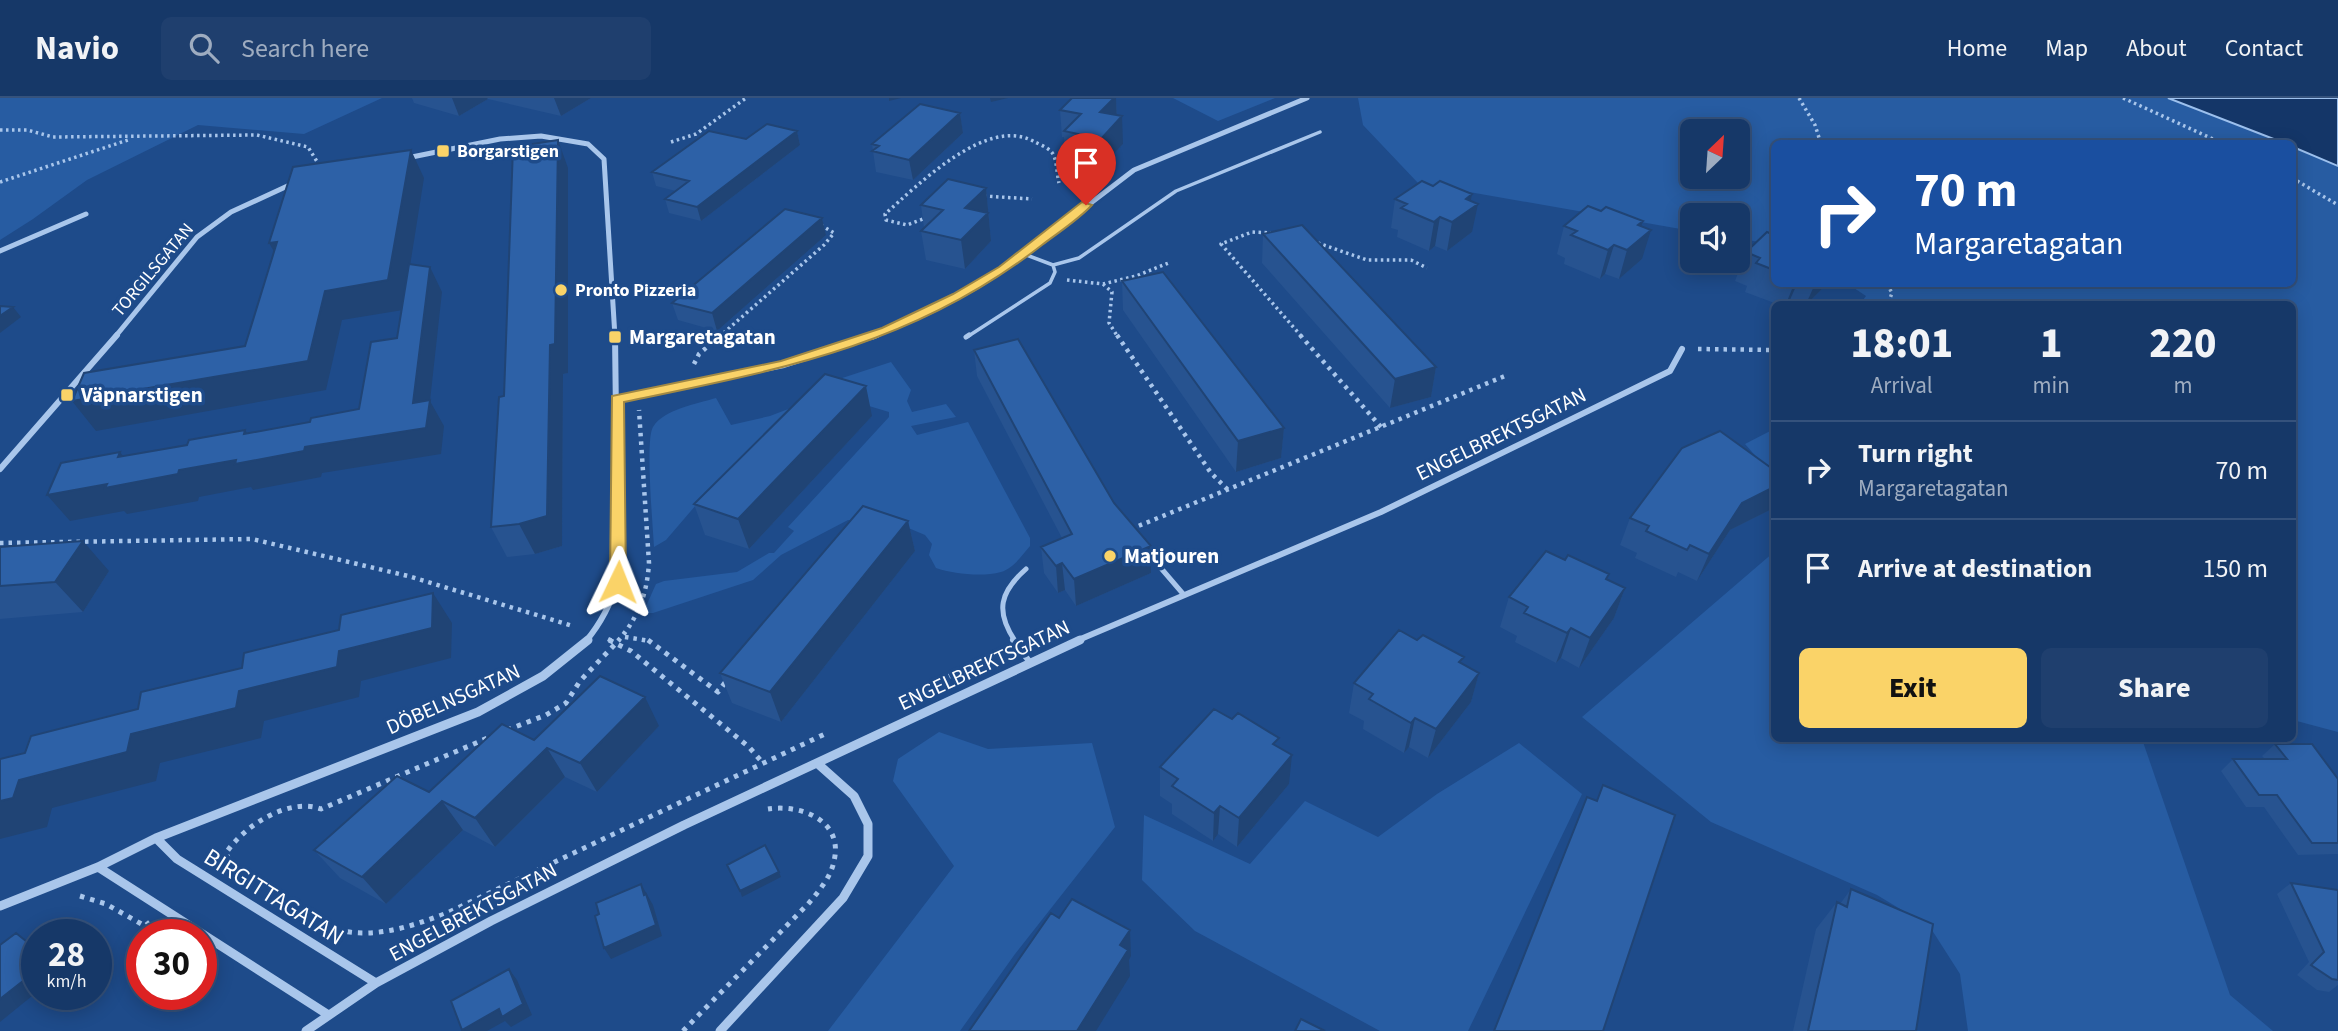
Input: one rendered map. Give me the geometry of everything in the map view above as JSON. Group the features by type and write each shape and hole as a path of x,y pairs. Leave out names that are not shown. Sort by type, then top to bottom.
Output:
{"street":[{"path":"617,399 784,365 865,340 958,297 1024,254 1134,170 1307,98"},
{"name":"DÖBELNSGATAN","path":"0,906 98,867 156,838 478,712 525,689 557,666 593,632 609,607 618,582 617,399 604,159 588,144 541,136 500,139 403,158"},
{"name":"TORGILSGATAN","path":"0,468 51,413 197,237 217,219 249,201 309,177 325,174"},
{"path":"0,250 86,214"},
{"name":"ENGELBREKTSGATAN","path":"306,1031 327,1014 376,983 491,921 660,837 818,765 1029,661 1381,512 1670,371 1682,349"},
{"path":"720,1031 843,898 868,856 868,824 854,796 818,765"},
{"name":"BIRGITTAGATAN","path":"156,838 177,859 376,983"},
{"path":"98,867 327,1014"}],"lane":[{"path":"1024,254 1053,265 1079,258 1176,191 1320,132"},
{"path":"966,337 1050,283 1055,272 1053,265"},
{"path":"1142,546 1184,595"},
{"path":"1026,569 1013,579 1004,592 1002,603 1006,630 1029,661"}],"path":[{"path":"671,142 696,134 746,98"},
{"path":"1798,98 1815,125 1820,140"},
{"path":"2123,98 2215,140"},
{"path":"0,130 27,130 53,137 257,135 308,147 325,174"},
{"path":"933,213 912,226 903,226 886,219 885,214 948,160 980,142 999,137 1028,138 1049,149 1054,156 1059,183"},
{"path":"0,182 135,138"},
{"path":"2296,180 2338,205"},
{"path":"983,196 1032,199"},
{"path":"700,383 694,370 699,354 824,245 834,233 816,223"},
{"path":"1278,234 1262,231 1222,244 1381,427"},
{"path":"1307,240 1320,242 1367,260 1411,260 1427,268"},
{"path":"1053,279 1102,284 1136,276 1171,262"},
{"path":"1102,284 1112,292 1109,323 1211,473 1229,491"},
{"path":"1682,349 1771,350"},
{"path":"1128,530 1505,376"},
{"path":"244,877 234,870 226,853 240,832 307,804 321,808 557,709 567,702 575,687 625,636 638,613 649,582 650,559 646,539 639,396"},
{"path":"0,543 252,539 408,576 593,632 619,643 749,747 762,762"},
{"path":"625,636 647,639 718,692 734,672"},
{"path":"903,698 971,665 1019,649"},
{"path":"319,922 342,932 362,934 415,925 447,913 762,762 838,729"},
{"path":"683,1031 826,881 834,862 832,836 822,822 804,809 785,806 761,811"}],"shaded area":[{"path":"0,98 382,98 304,134 198,125 87,180 0,240"},
{"path":"1173,98 1275,98 1218,121"},
{"path":"1358,98 2168,98 2276,140 1771,140 1771,244 1750,240 1750,203 1680,203 1680,229 1418,183 1363,125"},
{"path":"2168,98 2338,98 2338,166 2296,148 2296,140 2276,140"},
{"path":"2296,148 2338,166 2338,732 2296,721 2296,301 1862,301 1866,296 1852,287 2296,287"},
{"path":"891,362 911,390 907,401 912,412 946,404 956,417 911,426 917,435 968,422 1030,538 1030,546 1017,561 1010,568 993,574 943,570 936,568 929,555 932,544 925,535 906,527 848,520 781,555 753,580 653,613 643,613 656,584 737,572 769,553 774,553 794,531 788,527 889,417 889,412 839,397 714,484 666,540 654,547 650,448 653,427 658,421 682,408 716,398 731,425 770,416 804,403 827,383"},
{"path":"1771,431 1771,474 1745,444"},
{"path":"1771,555 1771,742 2143,742 2230,995 2273,1031 1968,1031 1960,974 1930,927 1877,895 1711,822 1582,717"},
{"path":"939,732 988,749 1092,743 1115,827 1015,954 960,1031 828,1031 954,866 893,781 898,759"},
{"path":"1519,743 1582,794 1468,1031 1380,1031 1195,931 1142,880 1144,815 1250,864 1305,801 1378,837 1437,794"}],"building":[{"path":"1072,98 1114,98 1100,112 1122,116 1101,139 1064,131 1081,114 1060,110"},
{"path":"920,104 960,113 909,160 872,151 879,146 872,144"},
{"path":"767,124 797,131 697,207 665,199 689,181 652,172 709,131 746,139"},
{"path":"558,140 555,344 550,345 547,516 519,524 491,527 499,397 504,396 513,147"},
{"path":"411,150 388,280 325,291 308,361 72,401 84,373 245,346 277,242 269,243 293,167"},
{"path":"948,179 986,188 965,208 988,213 961,240 921,231 943,210 921,205"},
{"path":"1422,181 1433,186 1440,181 1472,194 1466,199 1478,204 1452,222 1440,217 1434,222 1401,208 1407,204 1395,199"},
{"path":"1588,206 1601,211 1606,207 1643,221 1638,225 1651,230 1627,250 1614,245 1608,250 1571,235 1577,231 1564,226"},
{"path":"785,209 822,218 712,313 672,303"},
{"path":"1302,225 1436,367 1395,379 1263,234"},
{"path":"1767,232 1771,234 1771,269 1756,263 1760,258 1750,254 1750,248"},
{"path":"409,264 430,267 413,403 430,400 426,428 305,447 304,451 235,464 236,460 179,470 178,474 105,488 107,484 47,495 61,463 120,452 118,457 187,445 189,440 245,430 244,434 310,422 311,418 359,409 371,342 397,338"},
{"path":"1163,272 1284,428 1238,441 1122,281"},
{"path":"0,306 13,307 0,316"},
{"path":"1018,339 1114,503 1151,546 1074,579 1062,563 1056,566 1041,547 1072,534 974,350"},
{"path":"825,374 866,386 738,519 694,504"},
{"path":"1720,431 1771,468 1771,488 1742,503 1709,554 1690,545 1687,550 1646,531 1649,526 1630,518 1682,448"},
{"path":"863,506 908,521 770,692 720,673"},
{"path":"83,541 55,582 0,586 0,547"},
{"path":"1546,551 1565,560 1568,555 1609,574 1606,579 1625,588 1590,638 1571,628 1567,633 1524,613 1528,607 1509,597"},
{"path":"433,593 432,628 339,651 337,667 239,691 236,708 131,734 127,752 19,780 13,798 0,801 0,759 25,753 31,736 138,709 141,692 242,668 244,653 339,630 341,615"},
{"path":"1399,630 1417,640 1423,635 1464,657 1459,662 1479,673 1436,729 1415,718 1411,723 1369,699 1373,694 1354,683"},
{"path":"600,676 645,697 580,763 547,748 475,818 442,801 362,877 314,850 397,776 429,792 502,724 534,740"},
{"path":"1214,709 1232,719 1238,713 1279,738 1273,744 1292,755 1239,818 1220,806 1214,813 1172,786 1178,779 1160,767"},
{"path":"2275,744 2312,744 2338,779 2338,843 2312,843 2277,795 2259,795 2233,759 2287,759"},
{"path":"1603,785 1675,815 1603,1031 1494,1031 1587,797 1597,801"},
{"path":"765,845 779,872 740,891 727,865"},
{"path":"2291,883 2338,890 2338,980 2311,965 2324,952"},
{"path":"641,884 656,925 604,948 595,916 599,914 596,903"},
{"path":"1851,889 1933,924 1916,1031 1808,1031 1837,902 1847,907"},
{"path":"1072,899 1130,930 1120,945 1128,950 1077,1031 969,1031 1051,913 1059,918"},
{"path":"16,933 21,937 21,983 0,999 0,945"},
{"path":"509,969 523,1004 502,1017 499,1009 462,1030 451,1001"},
{"path":"1301,1019 1325,1031 1295,1031"}],"place":[{"name":"Borgarstigen","path":"443,151"},
{"name":"Pronto Pizzeria","path":"561,290"},
{"name":"Margaretagatan","path":"615,337"},
{"name":"Väpnarstigen","path":"67,395"},
{"name":"Matjouren","path":"1110,556"}],"route":[{"path":"618,582 617,399 784,365 865,340 958,297 1003,270 1086,205"}]}
